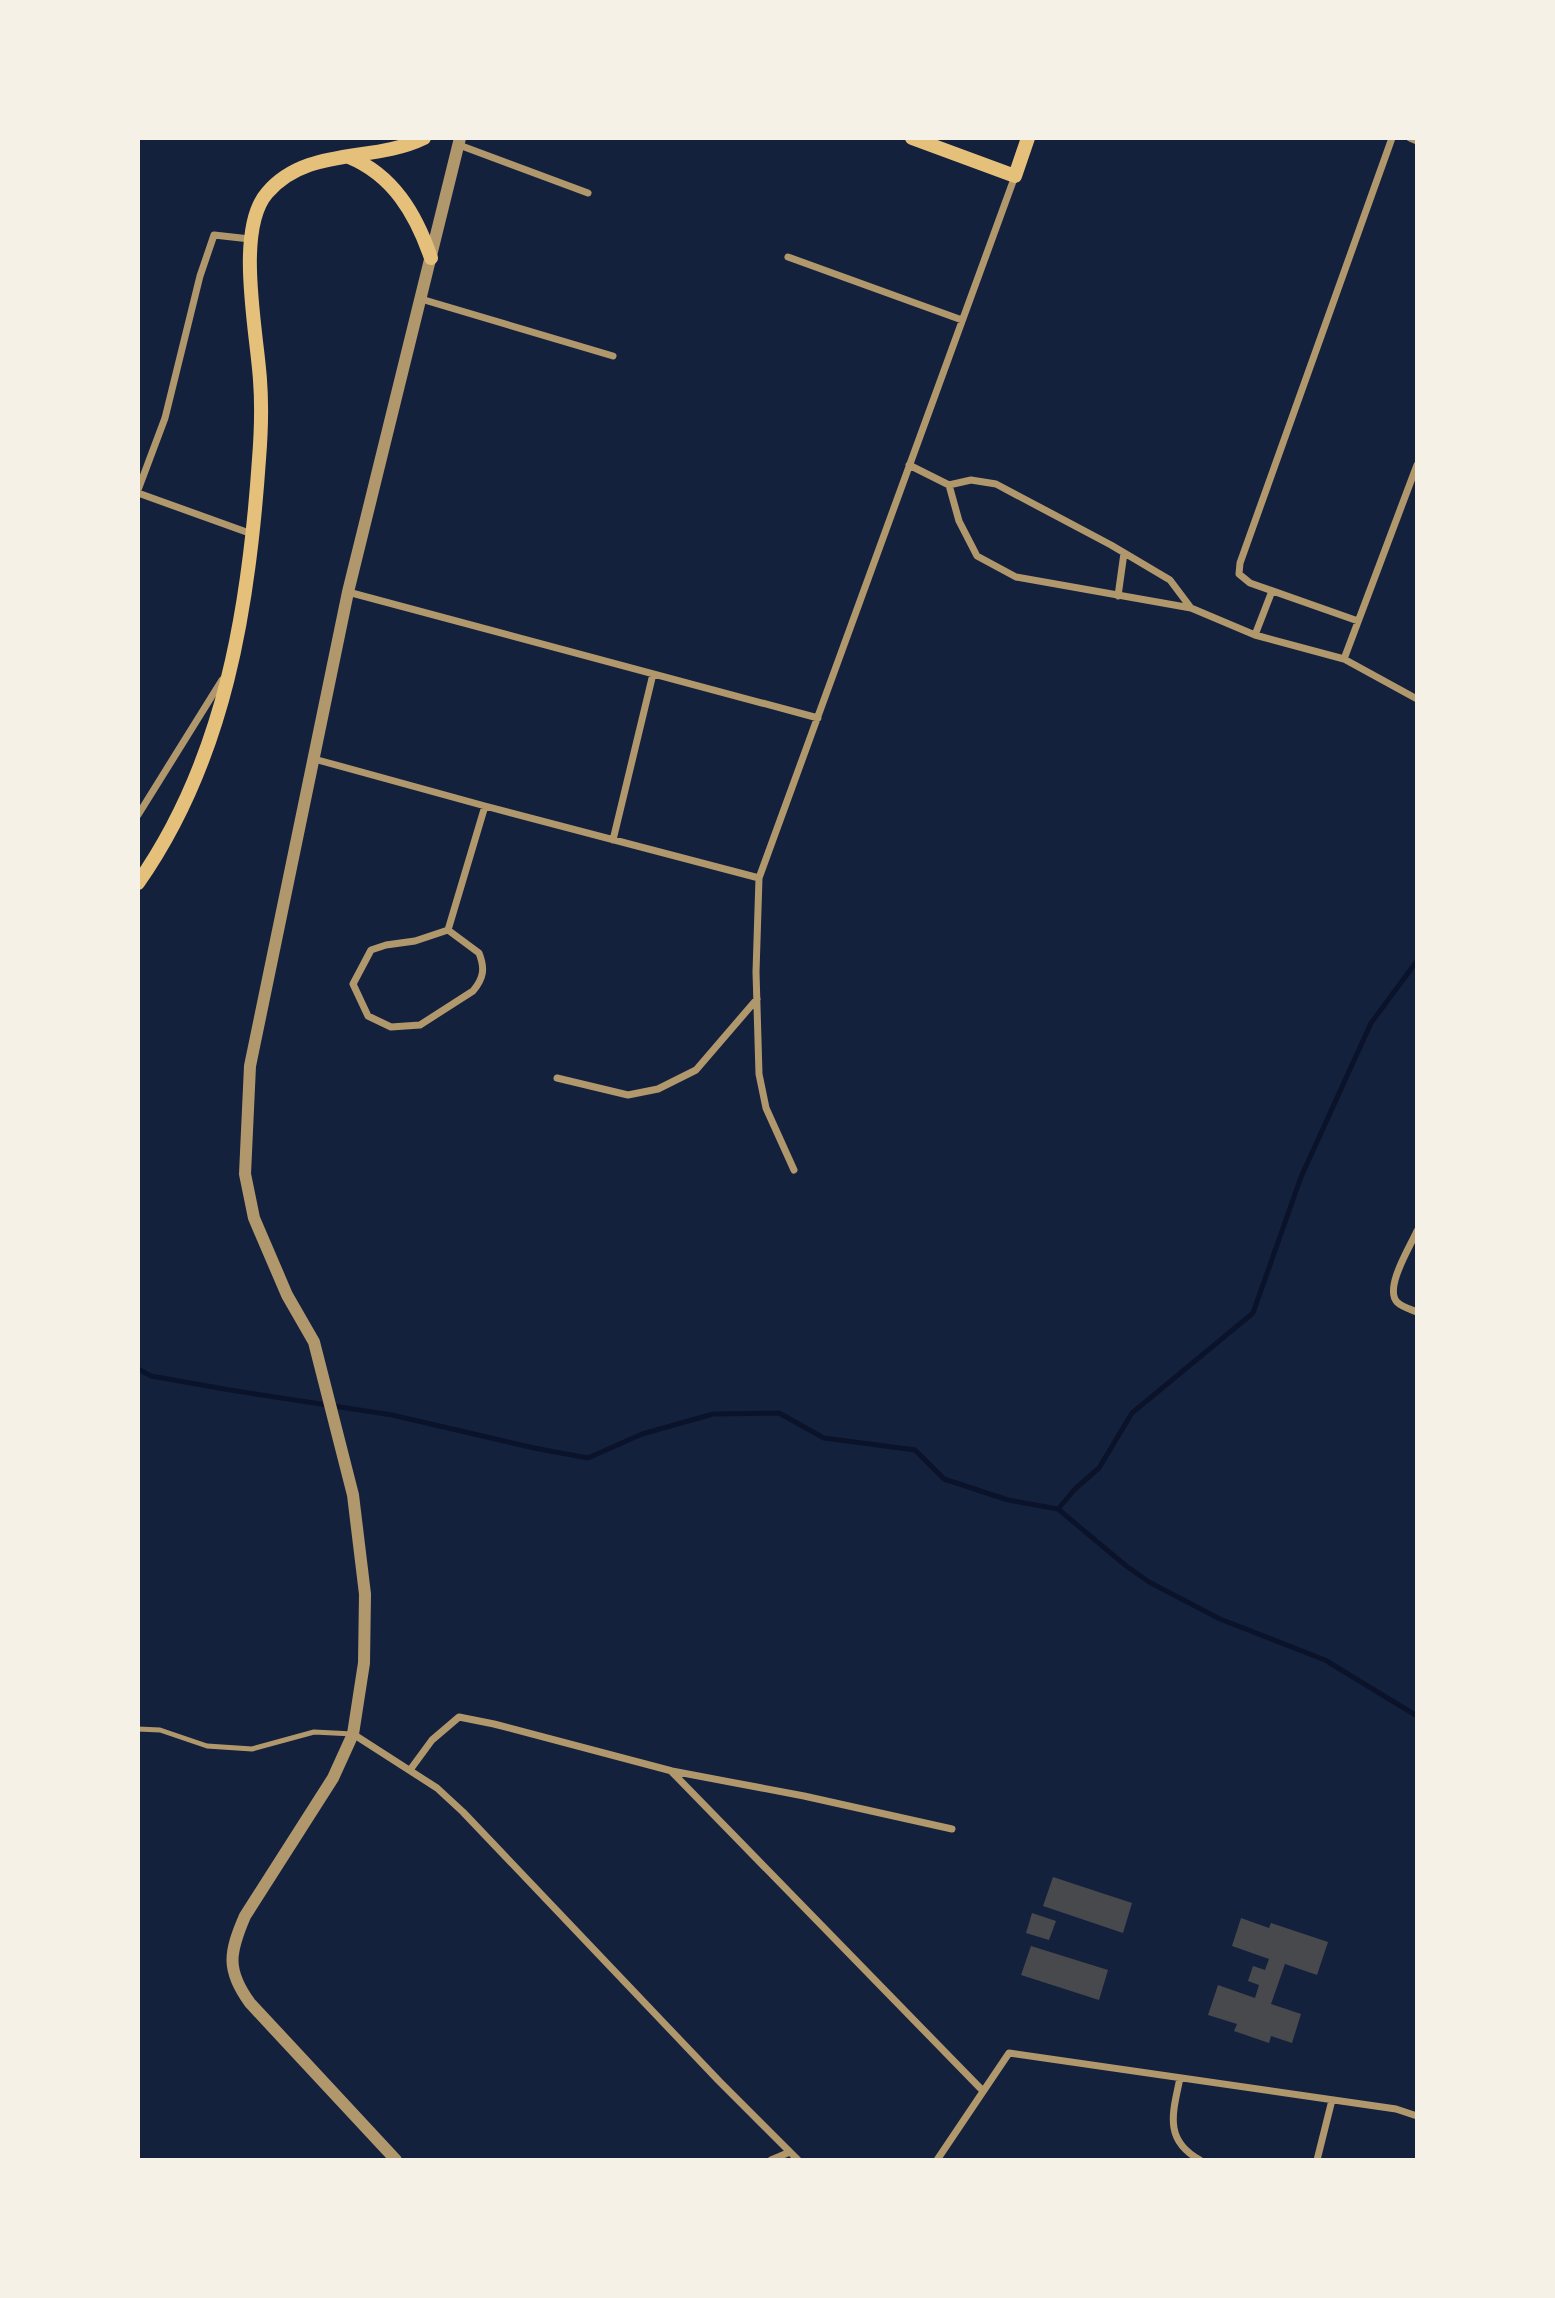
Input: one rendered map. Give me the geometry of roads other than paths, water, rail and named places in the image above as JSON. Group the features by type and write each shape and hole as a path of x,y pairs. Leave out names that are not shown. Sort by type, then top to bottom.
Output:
{"main road":[{"path":"138,883 167,838 206,754 230,668 247,583 260,455 260,382 250,239 255,214 261,201 280,180 304,166 417,142 424,138"},
{"path":"912,138 1015,176 1028,138"},
{"path":"348,156 373,169 392,185 423,234 431,258"}],"street":[{"path":"1359,621 1251,583 1239,573 1240,562 1392,138"},
{"path":"1410,138 1417,141"},
{"path":"396,2160 250,2003 237,1985 232,1970 231,1955 244,1916 333,1777 353,1734 364,1663 365,1594 352,1495 314,1342 286,1295 254,1218 245,1174 250,1066 348,592 460,142 587,193"},
{"path":"794,1170 766,1108 759,1074 759,878 1015,176"},
{"path":"250,239 214,235 200,275 165,418 138,491 252,534"},
{"path":"788,257 962,320"},
{"path":"421,299 613,356"},
{"path":"909,465 949,485 971,480 996,484 1124,552 1170,580 1191,608"},
{"path":"1344,659 1417,465"},
{"path":"949,485 959,521 977,556 1016,578 1191,608 1255,635 1344,659 1417,699"},
{"path":"1118,596 1124,552"},
{"path":"1255,635 1272,591"},
{"path":"348,592 818,718"},
{"path":"138,815 230,668"},
{"path":"614,840 653,674"},
{"path":"314,759 759,878"},
{"path":"448,930 485,806"},
{"path":"448,930 479,953 484,971 474,991 420,1025 391,1027 368,1016 353,984 371,950 415,941 448,930"},
{"path":"557,1078 628,1095 657,1088 696,1070 757,999"},
{"path":"1417,1231 1393,1284 1392,1296 1399,1305 1417,1312"},
{"path":"410,1770 432,1740 459,1717 672,1771 804,1796 952,1829"},
{"path":"353,1734 438,1788 798,2160"},
{"path":"672,1771 983,2091"},
{"path":"937,2160 1009,2053 1396,2109 1417,2116"},
{"path":"1180,2078 1173,2123 1176,2140 1183,2149 1200,2160"},
{"path":"1317,2160 1332,2100"},
{"path":"771,2160 790,2152"}],"lane":[{"path":"138,1729 160,1730 207,1746 251,1749 314,1732 353,1734"}],"waterway":[{"path":"138,1369 151,1376 392,1415 588,1458 642,1434 713,1414 779,1413 824,1438 915,1450 944,1479 1008,1500 1058,1509 1075,1489 1099,1468 1132,1413 1253,1313 1301,1177 1371,1023 1417,961"},
{"path":"1058,1509 1149,1582 1220,1619 1325,1660 1417,1716"}]}
